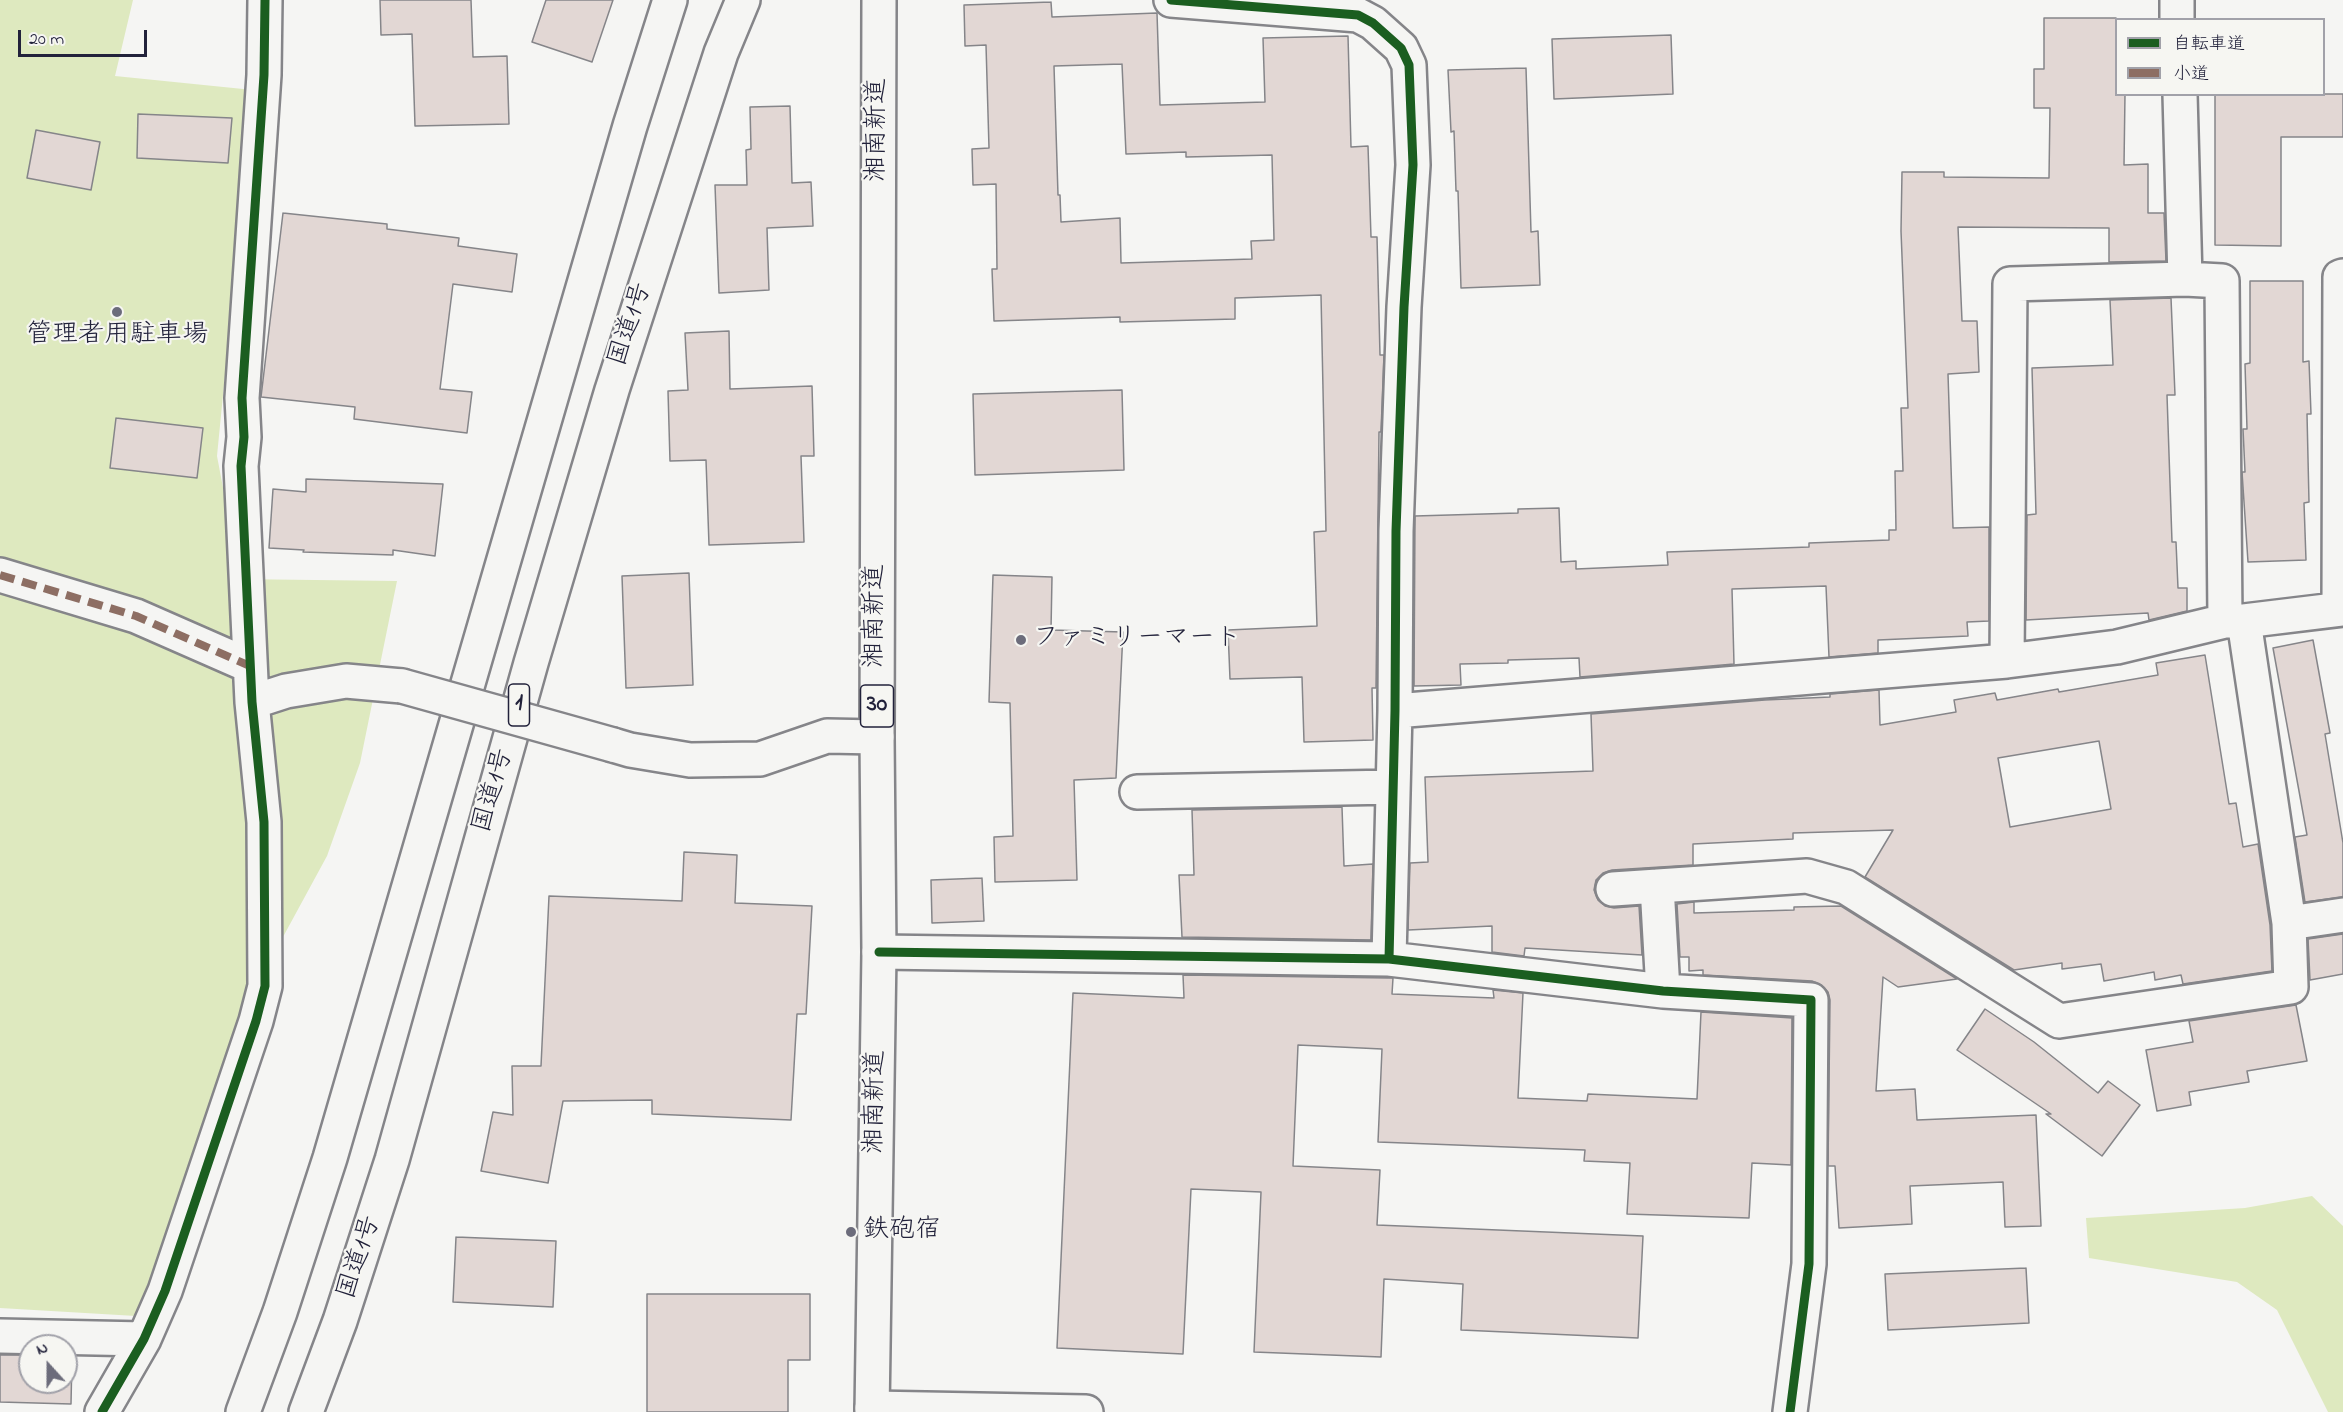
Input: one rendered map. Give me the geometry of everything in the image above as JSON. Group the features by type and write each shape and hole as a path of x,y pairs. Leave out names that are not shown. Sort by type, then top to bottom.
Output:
{"main road":[{"path":"102,1412 144,1339 165,1291 256,1021 265,986 264,822 252,702 240,466 244,437 242,398 264,75 265,0"},
{"path":"243,1412 280,1312 330,1158 630,126 670,0"},
{"name":"国道1号","path":"306,1412 340,1321 392,1160 531,663 612,390 721,53 742,0"},
{"name":"湘南新道","path":"872,1410 879,952 877,737 879,0"},
{"path":"1171,0 1358,8 1401,48 1409,65 1413,165 1404,307 1396,519 1395,711 1389,959"},
{"path":"2176,0 2177,18"},
{"path":"2180,96 2185,279"},
{"path":"1395,711 2007,662 2118,647 2235,621 2341,609 2340,277 2343,276"},
{"path":"1613,889 1807,876 1846,887 2059,1021 2291,987 2289,923 2235,621 2222,281 2185,279 2010,284 2007,662"},
{"path":"0,575 136,616 250,666"},
{"path":"252,702 286,691 346,681 402,686 630,750 690,760 760,759 827,736 877,737"},
{"path":"1137,792 1393,788"},
{"path":"1657,886 1663,991"},
{"path":"2289,923 2343,915"},
{"path":"879,952 1389,959 1663,991 1811,1000 1809,1264 1790,1412"},
{"path":"0,1336 144,1339"},
{"path":"872,1410 1086,1412"}],"green space":[{"path":"0,0 133,0 115,76 253,90 217,456 231,530 233,579 397,581 360,763 327,856 246,1005 202,1158 136,1316 0,1308"},
{"path":"2312,1196 2343,1226 2343,1412 2328,1412 2277,1310 2237,1282 2089,1258 2086,1218 2245,1208"}],"building":[{"path":"380,0 471,0 473,57 507,56 509,124 415,126 412,34 381,35"},
{"path":"546,0 613,0 592,62 532,42"},
{"path":"1051,2 1052,17 1157,13 1160,105 1265,102 1263,38 1348,36 1351,147 1368,146 1371,237 1377,237 1380,355 1384,355 1381,432 1379,432 1376,688 1372,688 1373,740 1304,742 1302,677 1230,679 1228,630 1317,626 1314,532 1326,531 1321,295 1235,298 1235,319 1120,322 1120,317 994,321 992,269 997,269 996,184 973,185 972,149 989,148 986,45 965,46 964,5","holes":["1122,64 1126,154 1186,152 1186,157 1272,155 1274,240 1251,241 1252,259 1121,263 1120,218 1061,222 1054,66"]},
{"path":"2044,18 2115,18 2115,96 2125,96 2124,165 2148,164 2148,213 2164,213 2166,261 2109,262 2109,228 1958,227 1962,321 1977,321 1979,372 1948,374 1953,528 1989,527 1989,621 1967,622 1968,636 1878,640 1878,653 1829,657 1826,586 1732,589 1734,664 1580,677 1579,658 1508,660 1508,663 1460,664 1461,685 1414,686 1415,516 1518,513 1518,509 1559,508 1561,562 1576,561 1576,569 1668,565 1667,552 1809,547 1809,543 1889,540 1889,530 1896,530 1895,471 1903,471 1901,408 1908,408 1901,231 1902,172 1944,172 1944,177 2049,178 2050,108 2034,108 2034,69 2044,69"},
{"path":"1671,35 1673,94 1554,99 1552,39"},
{"path":"1526,68 1531,232 1538,231 1540,285 1461,288 1458,191 1456,191 1454,131 1451,132 1448,70"},
{"path":"2343,94 2343,137 2281,137 2281,246 2215,245 2215,96"},
{"path":"790,106 792,183 811,182 813,226 767,228 769,290 719,293 715,185 747,185 746,150 751,149 750,107"},
{"path":"138,114 232,118 228,163 137,158"},
{"path":"36,130 100,142 91,190 27,178"},
{"path":"283,213 387,224 387,229 459,238 458,246 517,254 512,292 453,284 440,389 472,392 467,433 354,419 355,407 261,397"},
{"path":"2250,281 2303,281 2303,362 2309,361 2311,414 2307,414 2309,502 2304,503 2306,560 2248,562 2242,472 2245,472 2243,429 2247,429 2245,364 2250,363"},
{"path":"2171,298 2175,395 2167,395 2172,542 2176,542 2178,588 2187,588 2187,611 2149,620 2148,613 2026,620 2027,515 2036,514 2032,368 2113,365 2110,300"},
{"path":"729,331 730,389 812,386 814,456 801,456 804,542 709,545 706,460 670,461 668,391 688,390 685,333"},
{"path":"1122,390 1124,470 975,475 973,394"},
{"path":"116,418 203,428 197,478 110,468"},
{"path":"306,479 443,484 435,556 393,550 393,555 303,552 304,550 269,548 273,489 306,492"},
{"path":"689,573 693,685 626,688 622,576"},
{"path":"993,575 1052,577 1051,630 1123,632 1116,778 1074,780 1077,880 995,882 994,837 1013,836 1010,703 989,702"},
{"path":"2313,640 2330,733 2325,734 2343,843 2343,897 2305,902 2295,837 2307,835 2273,648"},
{"path":"2205,655 2229,804 2236,803 2243,847 2258,844 2270,925 2272,971 2183,984 2181,975 2155,980 2154,972 2104,981 2101,964 2062,969 2062,963 2014,970 1865,877 1893,830 1793,833 1793,839 1693,844 1693,865 1612,870 1603,873 1596,880 1594,890 1598,900 1605,906 1614,908 1639,906 1642,955 1525,948 1524,956 1492,952 1492,926 1408,930 1410,863 1428,862 1425,777 1593,771 1591,714 1830,697 1830,694 1879,690 1880,725 1956,712 1954,700 1995,693 1997,700 2158,675 2156,663","holes":["2099,741 2111,809 2010,827 1998,758"]},
{"path":"1342,807 1344,866 1373,864 1371,940 1182,937 1179,875 1194,875 1192,810"},
{"path":"684,852 737,855 735,903 812,906 806,1014 797,1014 791,1120 652,1114 652,1100 563,1101 548,1183 481,1171 493,1112 513,1115 512,1066 541,1066 549,896 682,901"},
{"path":"982,878 984,921 932,923 931,880"},
{"path":"1694,902 1694,913 1841,906 1957,979 1898,987 1883,977 1876,1091 1915,1089 1917,1120 2036,1115 2041,1226 2005,1227 2003,1182 1910,1186 1912,1224 1839,1228 1835,1166 1828,1166 1830,1000 1828,992 1821,985 1812,981 1703,975 1703,970 1689,971 1689,957 1680,957 1677,904"},
{"path":"2343,934 2343,974 2310,980 2308,939"},
{"path":"1183,975 1393,978 1392,994 1494,998 1493,990 1523,993 1518,1098 1587,1101 1588,1094 1697,1099 1701,1012 1792,1018 1791,1165 1752,1163 1749,1218 1627,1214 1630,1163 1584,1161 1585,1150 1378,1142 1382,1049 1298,1045 1293,1166 1380,1170 1377,1225 1643,1236 1638,1338 1461,1330 1463,1284 1384,1279 1381,1357 1254,1352 1261,1192 1191,1189 1183,1354 1057,1348 1073,993 1184,998"},
{"path":"2296,1005 2307,1061 2247,1071 2249,1082 2189,1092 2191,1105 2157,1111 2146,1050 2193,1042 2189,1021"},
{"path":"1985,1009 2034,1042 2098,1093 2108,1081 2140,1105 2102,1156 2046,1114 2051,1114 1957,1050"},
{"path":"456,1237 556,1241 553,1307 453,1302"},
{"path":"2026,1268 2029,1323 1888,1330 1885,1274"},
{"path":"647,1294 810,1294 810,1360 788,1360 788,1412 647,1412"},
{"path":"0,1355 18,1355 18,1394 71,1394 71,1404 0,1402"}],"marked path":[{"path":"0,575 136,616 250,666"}],"cycle path":[{"path":"102,1412 144,1339 165,1291 256,1021 265,986 264,822 252,702 241,466 244,437 242,398 264,75 265,0"},
{"path":"1171,0 1358,15 1373,23 1401,48 1409,65 1413,165 1404,307 1396,531 1395,711 1389,959"},
{"path":"879,952 1389,959 1663,991 1811,1000 1809,1264 1790,1412"}],"place":[{"name":"管理者用駐車場","path":"117,312"},
{"name":"ファミリーマート","path":"1021,640"},
{"name":"鉄砲宿","path":"851,1232"}]}
